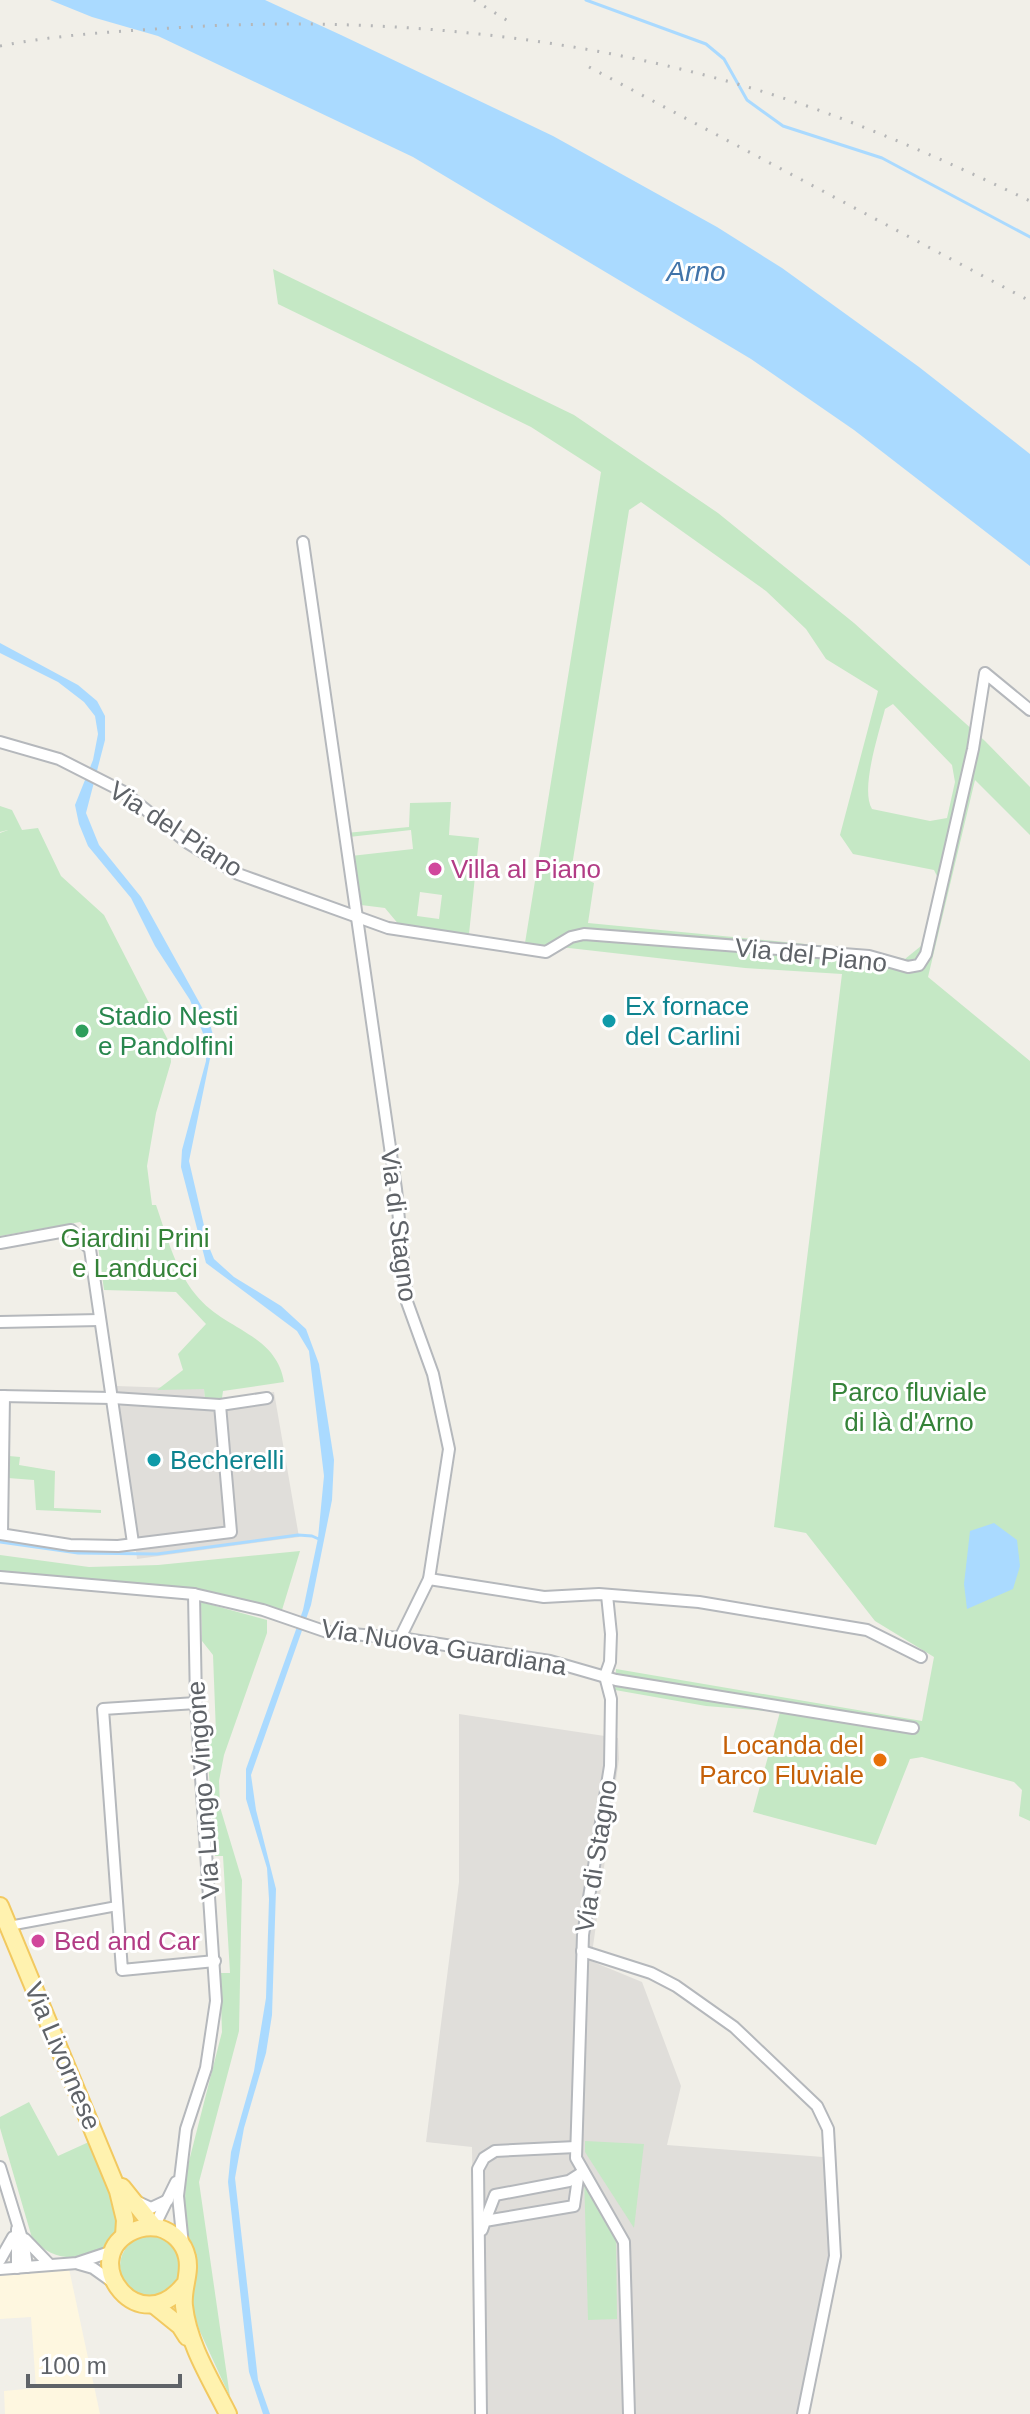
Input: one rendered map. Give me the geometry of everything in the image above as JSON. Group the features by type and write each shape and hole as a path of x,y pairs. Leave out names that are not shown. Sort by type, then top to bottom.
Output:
{"main road":[{"name":"Via Livornese","path":"0,1906 107,2162 123,2209 124,2236"},
{"name":"Via Livornese","path":"107,2162 127,2195 154,2227 166,2230 184,2247"},
{"path":"154,2227 135,2230 124,2236 113,2251 111,2273 115,2283 131,2300 154,2305 180,2326 198,2353"},
{"path":"154,2305 176,2295 184,2285 188,2273 184,2247"},
{"path":"184,2285 187,2324 228,2414"}],"street":[{"path":"303,542 354,914"},
{"name":"Via del Piano","path":"0,742 59,759 114,786 188,843 238,874 388,928 546,952 571,937 584,934 869,956 908,967 919,965 926,954 973,749 985,673 1030,710"},
{"name":"Via di Stagno","path":"354,914 396,1189 407,1302 433,1374 449,1449 429,1579 400,1638"},
{"path":"0,1243 71,1230 90,1249 133,1543"},
{"path":"0,1322 100,1320"},
{"path":"220,1405 231,1532 133,1543 70,1545 1,1534 2,1396 113,1398 220,1405 267,1398"},
{"name":"Via Nuova Guardiana","path":"0,1577 194,1594 263,1610 327,1632 400,1638 550,1661 605,1676 913,1728"},
{"path":"429,1579 544,1597 607,1595 699,1602 867,1630 921,1657"},
{"name":"Via Lungo Vingone","path":"184,2247 178,2196 180,2173 186,2129 206,2068 216,2001 196,1703 194,1594"},
{"name":"Via di Stagno","path":"607,1595 611,1634 610,1662 605,1676 611,1699 610,1766 582,1951 651,1973 676,1986 734,2027 817,2106 828,2129 835,2256 803,2414"},
{"path":"196,1703 103,1709 117,1906 122,1970 215,1961"},
{"path":"8,1926 117,1906"},
{"path":"582,1951 576,2158 580,2174 624,2242 629,2414"},
{"path":"481,2414 478,2169 484,2158 495,2151 576,2147"},
{"path":"0,2167 17,2227 22,2267"},
{"name":"Via Lungo Vingone","path":"154,2227 180,2173"},
{"path":"485,2221 574,2206 580,2174"},
{"path":"479,2240 495,2195 580,2174"},
{"path":"127,2195 151,2208 168,2200"},
{"path":"0,2260 17,2227"},
{"path":"17,2227 32,2249 50,2265"},
{"path":"0,2269 77,2263 113,2251"},
{"path":"77,2263 93,2268 115,2283"}],"shaded area":[{"path":"116,1386 204,1389 205,1400 274,1392 299,1537 137,1559"},
{"path":"459,1714 618,1738 619,1759 591,1961 642,1982 681,2086 667,2145 823,2157 830,2255 798,2414 475,2414 472,2147 426,2142 459,1882"},
{"path":"68,2264 100,2414 5,2414 4,2391 36,2388 31,2317 0,2319 0,2269"}],"green space":[{"name":"Parco fluviale di là d'Arno","path":"273,269 574,415 718,513 854,623 985,741 1030,787 1030,835 975,780 928,977 1030,1061 1030,1821 1019,1816 1022,1790 1014,1782 922,1757 910,1759 876,1845 753,1812 780,1712 706,1706 615,1690 616,1669 922,1721 934,1657 875,1621 806,1533 774,1527 842,974 745,968 525,943 601,472 531,427 278,304","holes":["641,502 766,591 806,629 826,659 878,691 840,835 853,854 934,870 938,878 921,946 905,959 867,950 588,923 594,883 571,872 629,510","893,704 952,765 955,782 947,818 930,821 872,809 869,775 885,709"]},
{"name":"Villa al Piano","path":"451,802 449,835 479,838 469,934 400,926 385,908 353,904 346,833 409,827 410,803","holes":["411,830 413,849 351,856 349,837","420,892 442,895 439,919 417,916"]},
{"name":"Stadio Nesti e Pandolfini","path":"0,806 12,810 22,830 38,828 61,876 104,915 170,1044 171,1062 156,1113 147,1166 152,1205 156,1205 182,1275 196,1295 221,1317 260,1342 279,1366 284,1382 223,1391 222,1398 205,1400 204,1389 157,1390 183,1370 178,1354 206,1324 176,1292 104,1290 97,1239 80,1222 0,1236 0,833 8,830 0,832"},
{"path":"9,1456 20,1457 19,1465 55,1471 54,1508 101,1510 101,1513 36,1510 34,1480 8,1478"},
{"path":"300,1551 282,1610 184,1588 0,1573 0,1555 89,1567 158,1565"},
{"path":"201,1602 267,1620 267,1633 224,1755 219,1781 220,1807 242,1880 239,2031 199,2182 230,2397 191,2312 184,2211 187,2169 222,2032 220,1973 230,1973 223,1856 215,1856 206,1734 216,1733 213,1655 202,1641"},
{"path":"29,2102 58,2156 91,2141 117,2204 120,2231 111,2241 89,2254 65,2257 53,2254 32,2238 0,2128 0,2117"},
{"path":"585,2141 644,2144 634,2228 585,2152"},
{"path":"584,2174 616,2230 617,2319 588,2320"},
{"path":"150,2236 162,2238 171,2245 178,2254 178,2278 171,2287 162,2294 150,2296 138,2294 129,2287 122,2278 120,2266 122,2254 129,2245 138,2238"}],"water":[{"name":"Arno","path":"50,0 265,0 553,136 717,227 782,268 919,367 1030,454 1030,566 854,430 751,359 413,157 158,36 92,17"},
{"path":"0,643 78,685 97,701 105,716 105,740 86,813 99,845 141,897 209,1020 214,1039 189,1161 209,1247 214,1259 234,1277 281,1306 306,1329 319,1364 334,1460 332,1500 311,1605 251,1775 256,1810 276,1889 272,2015 266,2053 244,2128 235,2178 258,2380 270,2414 263,2414 249,2372 228,2182 231,2152 254,2071 266,1998 267,1868 246,1799 246,1769 303,1610 318,1538 324,1476 309,1351 297,1331 206,1263 181,1167 182,1150 206,1061 206,1041 190,1000 155,946 131,898 88,846 79,824 75,805 93,760 98,734 95,716 84,702 58,682 0,653"},
{"path":"994,1523 1017,1540 1020,1566 1013,1589 967,1609 964,1584 970,1531"}],"waterway":[{"path":"586,0 706,44 724,59 747,100 783,126 882,158 1030,237"},
{"path":"0,1542 78,1553 157,1554 298,1535 321,1540"}],"railway":[{"path":"474,0 513,24"},
{"path":"0,46 93,34 265,24 344,25 501,36 656,63 807,106 920,150 1030,201"},
{"path":"589,67 1030,301"}],"place":[{"name":"Villa al Piano","path":"435,869"},
{"name":"Ex fornace del Carlini","path":"609,1021"},
{"name":"Stadio Nesti e Pandolfini","path":"82,1031"},
{"name":"Becherelli","path":"154,1460"},
{"name":"Locanda del Parco Fluviale","path":"880,1760"},
{"name":"Bed and Car","path":"38,1941"}],"park label":[{"name":"Giardini Prini e Landucci","path":"135,1253"}]}
